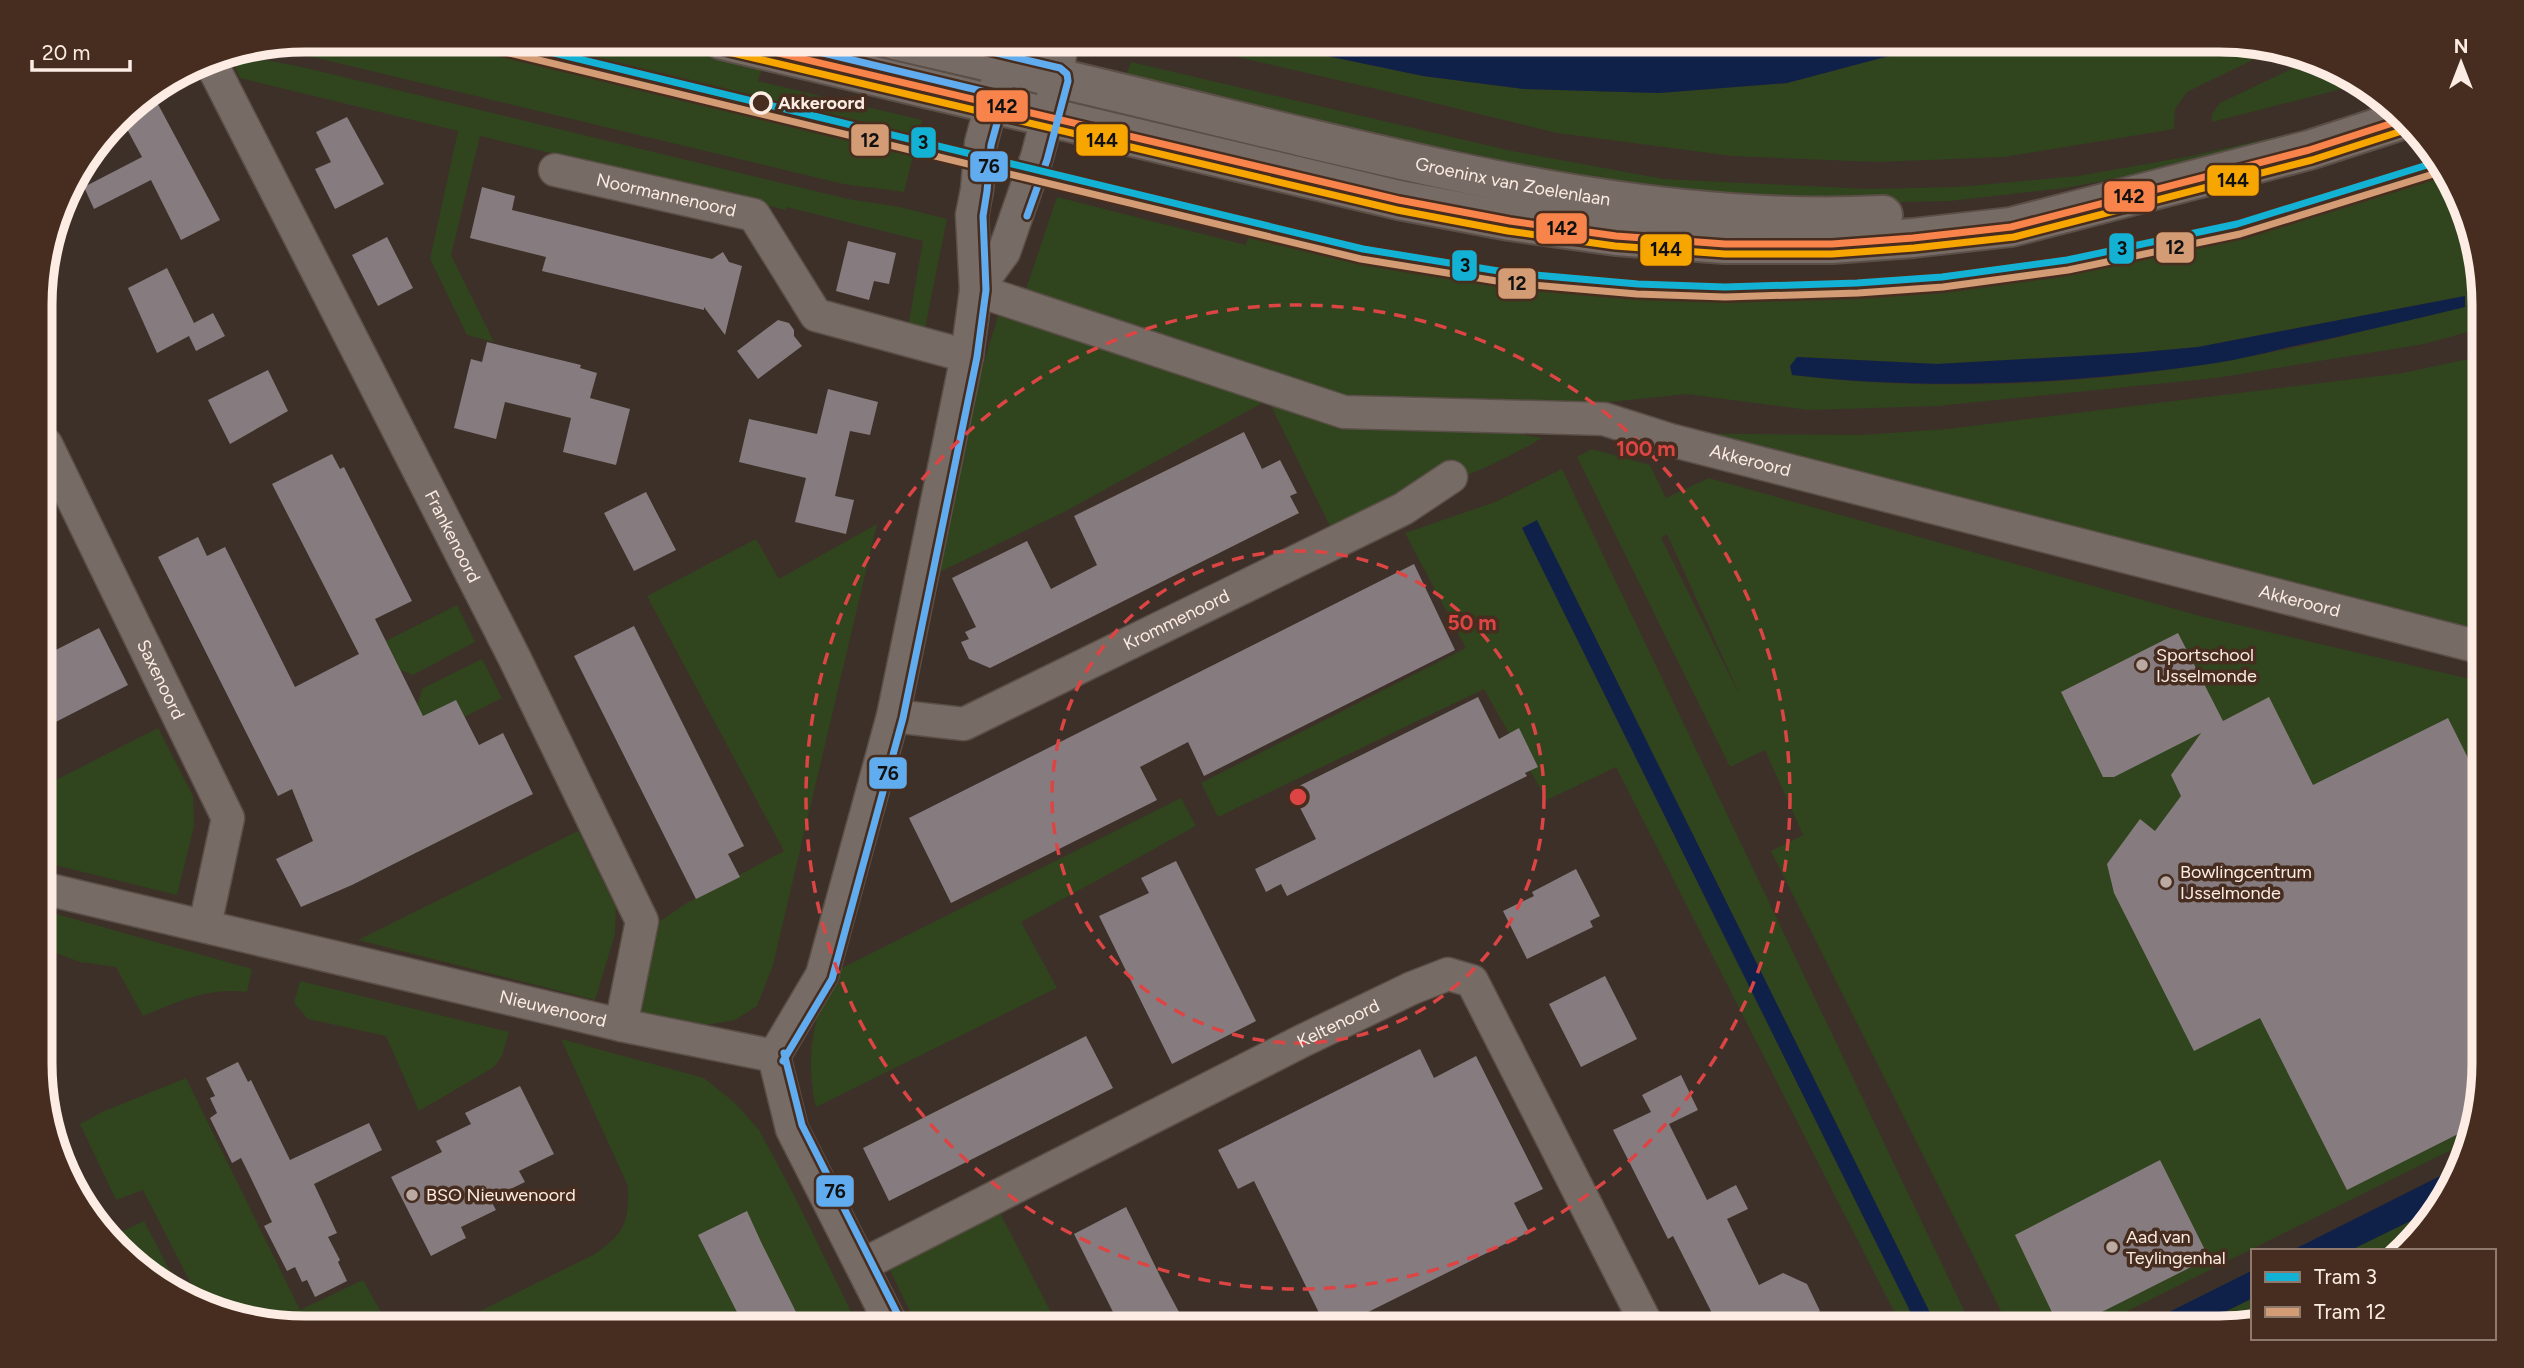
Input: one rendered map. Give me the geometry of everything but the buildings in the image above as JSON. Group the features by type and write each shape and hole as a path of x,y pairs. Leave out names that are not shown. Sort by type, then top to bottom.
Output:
{"main road":[{"name":"Groeninx van Zoelenlaan","path":"773,52 1399,200 1510,221 1616,236 1725,244 1832,244 2011,227 2309,150 2394,123"},
{"name":"Groeninx van Zoelenlaan","path":"1007,52 1058,78 1431,167 1545,191 1658,207 1734,215 1839,217 2029,205 2143,194"}],"street":[{"path":"887,1316 792,1129 774,1056 822,975 893,716 967,356 976,290 972,215 981,143 1007,52"},
{"path":"976,290 1004,251 1049,118 1061,52"},
{"name":"Frankenoord","path":"214,70 514,657 642,921 621,1025"},
{"name":"Noormannenoord","path":"555,170 754,215 817,315 967,356"},
{"name":"Akkeroord","path":"976,290 1344,412 1604,419 1670,440 2472,645"},
{"name":"Saxenoord","path":"52,456 228,818 205,925"},
{"name":"Krommenoord","path":"893,716 964,724 1403,509 1451,477"},
{"name":"Nieuwenoord","path":"52,890 621,1025 774,1056"},
{"name":"Keltenoord","path":"862,1265 1302,1041 1412,988 1448,974 1472,981 1642,1316"}],"green space":[{"path":"727,52 764,61 758,81 922,120 904,192 843,184 295,53"},
{"path":"1216,52 1313,52 1423,76 1524,89 1659,93 1787,83 1904,52 2219,52 2261,56 2187,92 2175,109 2174,129 2004,157 1877,162 1732,156 1557,133"},
{"path":"254,57 848,199 900,207 947,219 923,338 907,333 923,241 480,136 451,255 494,342 467,335 430,259 458,131 240,78 233,63"},
{"path":"1131,62 1512,151 1664,179 1868,189 1958,187 2078,176 2191,156 2288,134 2291,139 2194,164 2065,188 1950,201 1771,205 1612,189 1124,82"},
{"path":"2299,66 2347,87 2212,122 2212,114 2220,103"},
{"path":"2436,177 2452,208 2467,256 2472,331 2424,344 2216,378 1937,406 1809,410 1686,394 1600,403 1341,399 1025,292 1057,197 1246,245 1250,230 1411,267 1568,285 1731,295 1808,294 1999,277 2157,252 2297,220","holes":["2465,296 2344,336 2208,364 2070,380 1931,384 1793,375 1798,357 1937,364 2198,347"]},
{"path":"999,313 1266,401 1064,512 929,577 958,447"},
{"path":"2472,358 2472,640 1651,433 1861,435 1947,429 2403,373"},
{"path":"1269,402 1484,428 1542,438 1453,481 1447,472 1330,526"},
{"path":"1592,449 1650,465 1666,498 1709,478 2200,616 2472,679 2472,1063 2467,1112 2457,1147 2117,1316 2004,1316 1771,851 1803,835 1765,750 1730,767 1577,457","holes":["1667,534 1738,692 1661,538"]},
{"path":"1562,469 1967,1316 1932,1316 1537,521 1522,528 1913,1316 1896,1316 1616,767 1547,800 1484,689 1218,817 1201,783 1466,648 1405,533 1495,502"},
{"path":"877,524 773,965 757,1006 735,1020 705,1025 641,1012 660,921 687,903 784,851 647,596 756,539 779,579"},
{"path":"457,605 475,642 413,675 400,670 386,641"},
{"path":"482,659 502,698 432,733 417,705 423,688"},
{"path":"158,728 193,796 194,826 177,895 52,864 52,782"},
{"path":"1181,798 1196,826 1021,922 1057,988 816,1107 811,1055 815,1025 828,975"},
{"path":"578,831 616,908 615,934 595,1000 358,940"},
{"path":"52,913 252,969 247,992 206,994 143,1016 116,967 80,962 52,952"},
{"path":"300,981 509,1032 502,1056 494,1067 419,1111 386,1036 308,1019 294,1003"},
{"path":"561,1039 704,1078 735,1103 759,1130 853,1316 470,1316 595,1254 613,1240 626,1218 628,1186"},
{"path":"186,1078 300,1310 363,1280 383,1316 305,1316 256,1311 194,1289 143,1190 116,1200 80,1124 102,1112"},
{"path":"996,1205 1053,1316 912,1316 888,1266"},
{"path":"2419,1217 2390,1249 2353,1249"},
{"path":"144,1221 174,1279 151,1263 119,1233"},
{"path":"2251,1299 2251,1313 2216,1316"}],"water":[{"path":"1313,52 1904,52 1787,83 1659,93 1524,89 1423,76"},
{"path":"2465,296 2465,307 2355,333 2225,361 2111,376 2004,383 1898,383 1792,375 1790,366 1797,357 1937,364 2198,347"},
{"path":"1537,520 1932,1316 1913,1316 1522,528"},
{"path":"2446,1173 2419,1217 2353,1249 2295,1249"},
{"path":"2251,1271 2251,1299 2216,1316 2161,1316"}],"tram line":[{"name":"12","path":"505,52 1361,259 1509,283 1637,294 1725,297 1858,293 1943,287 2068,270 2240,234 2435,174"},
{"name":"3","path":"550,52 1363,249 1511,273 1638,284 1725,287 1857,283 1942,277 2067,260 2237,224 2429,165"}],"transit line":[{"name":"144","path":"728,52 1397,210 1508,231 1615,246 1725,254 1832,254 2014,237 2312,160 2402,131"},
{"name":"142","path":"774,52 1399,200 1510,221 1616,236 1725,244 1832,244 2011,227 2309,150 2394,123"},
{"name":"76","path":"783,1061 832,979 903,718 977,357 986,290 983,216 991,145 1002,105 1000,98 994,94 819,52"},
{"name":"76","path":"993,52 1060,68 1067,74 1068,81 1047,160 1027,216"},
{"name":"76","path":"784,1053 802,1125 898,1316"}],"place":[{"name":"Akkeroord","path":"761,103"},
{"name":"Sportschool IJsselmonde","path":"2142,665"},
{"name":"Bowlingcentrum IJsselmonde","path":"2166,882"},
{"name":"BSO Nieuwenoord","path":"412,1195"},
{"name":"Aad van Teylingenhal","path":"2112,1247"}]}
